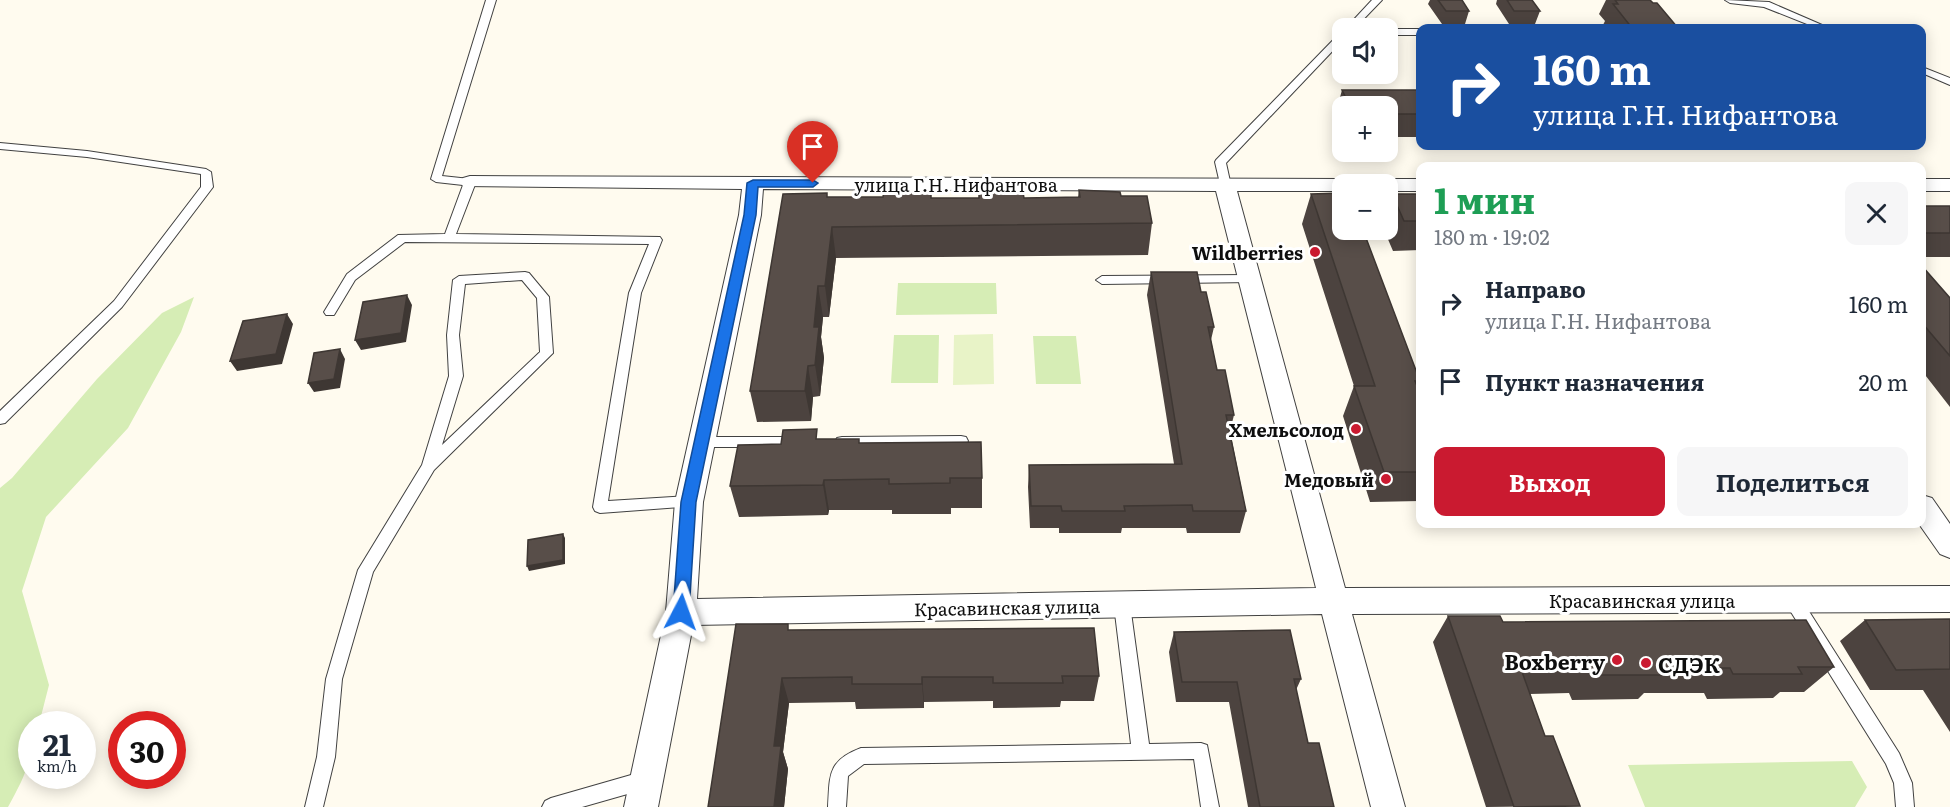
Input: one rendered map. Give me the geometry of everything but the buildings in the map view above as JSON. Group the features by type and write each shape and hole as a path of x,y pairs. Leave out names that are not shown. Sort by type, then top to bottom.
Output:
{"street":[{"name":"улица Г.Н. Нифантова","path":"470,182 1332,186"},
{"path":"644,793 681,612 689,502 750,215 753,183"},
{"path":"1398,185 1416,185"},
{"path":"1926,185 1950,185"},
{"path":"1225,186 1388,807"},
{"path":"1926,512 1950,546"},
{"name":"Красавинская улица","path":"681,612 1333,600 1950,599"}],"lane":[{"path":"449,238 470,182 436,178 491,0"},
{"path":"1360,18 1377,0"},
{"path":"1730,0 1766,4 1814,24"},
{"path":"1398,32 1416,32"},
{"path":"1225,186 1220,162 1332,46"},
{"path":"1926,72 1950,82"},
{"path":"0,146 87,154 206,172 207,188 118,304 0,419"},
{"path":"330,312 351,277 402,238 656,240 635,293 600,507 689,502"},
{"path":"314,807 326,757 334,679 366,570 429,466 456,376 453,335 459,280 525,276 543,297 547,353 429,466"},
{"path":"1102,280 1249,279"},
{"path":"702,442 962,441"},
{"path":"1792,599 1893,759 1903,783 1905,807"},
{"path":"1122,605 1141,752"},
{"path":"837,807 839,772 861,756 1201,751 1210,807"},
{"path":"551,807 644,793"}],"green space":[{"path":"898,283 996,283 997,314 896,315"},
{"path":"194,297 181,332 128,428 46,517 22,591 49,685 42,711 18,711 18,788 8,807 0,807 0,488 12,478 97,379 162,313"},
{"path":"993,334 994,384 953,385 954,335"},
{"path":"894,335 939,335 938,383 891,383"},
{"path":"1033,336 1076,336 1081,384 1036,384"},
{"path":"1852,761 1867,787 1855,807 1645,807 1628,765"}],"place":[{"name":"Wildberries","path":"1315,252"},
{"name":"Хмельсолод","path":"1356,429"},
{"name":"Медовый","path":"1386,479"},
{"name":"Boxberry","path":"1617,660"},
{"name":"СДЭК","path":"1646,663"}],"route":[{"path":"681,612 689,502 750,215 753,183 813,183"}]}
